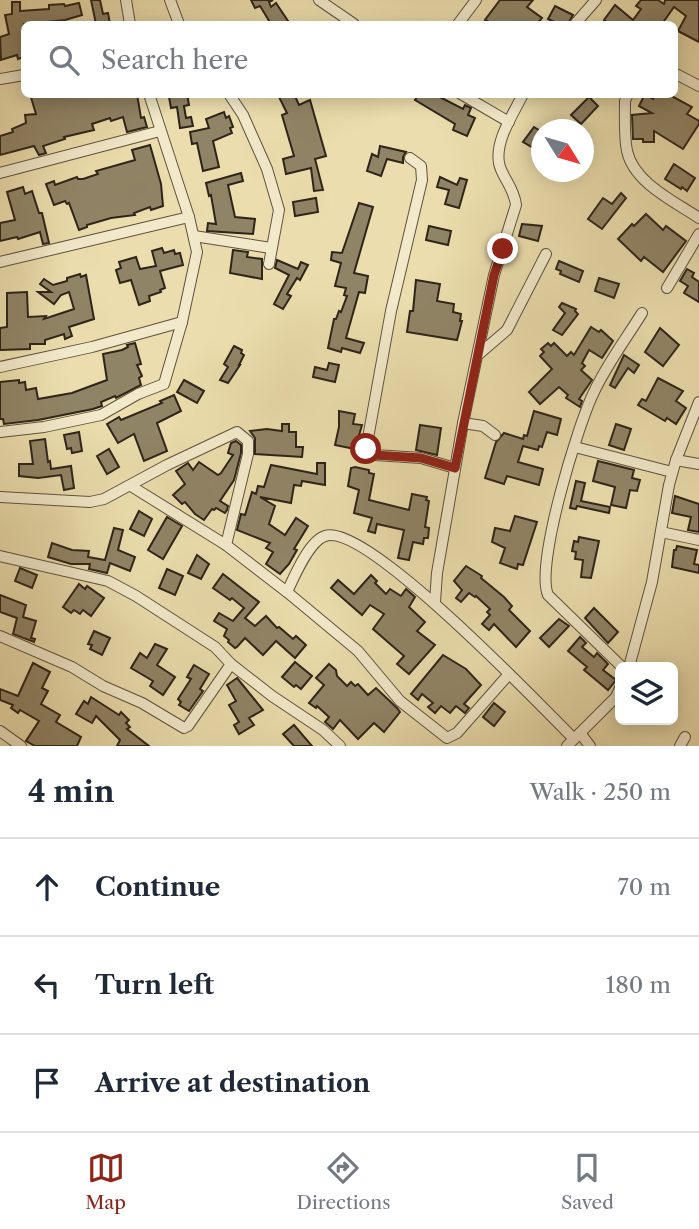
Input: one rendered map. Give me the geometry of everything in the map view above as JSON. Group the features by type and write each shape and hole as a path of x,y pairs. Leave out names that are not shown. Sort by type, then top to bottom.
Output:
{"street":[{"path":"126,0 130,21"},
{"path":"170,0 177,21"},
{"path":"319,0 350,21"},
{"path":"460,21 477,0"},
{"path":"578,21 596,0"},
{"path":"678,75 699,86"},
{"path":"0,79 21,76"},
{"path":"0,432 44,427 101,415 138,394 164,384 182,322 197,252 189,217 150,98"},
{"path":"232,98 243,115 267,169 279,210 269,264"},
{"path":"468,98 509,122"},
{"path":"435,602 437,573 463,423 494,275 516,205 515,196 499,164 501,139 521,98"},
{"path":"626,98 627,151 632,166 643,179 699,218"},
{"path":"0,173 160,131"},
{"path":"410,158 421,166 422,180 391,311 366,449 374,455 421,458 455,468"},
{"path":"0,262 189,217"},
{"path":"667,288 699,234"},
{"path":"194,236 271,248"},
{"path":"479,355 506,330 546,254"},
{"path":"617,662 548,595 545,576 555,518 594,393 642,313"},
{"path":"0,368 92,347 182,322"},
{"path":"630,662 646,605 672,472 699,401"},
{"path":"463,423 483,426 495,435"},
{"path":"0,496 90,502 104,499 237,432 248,441 248,454 226,545"},
{"path":"575,447 672,472"},
{"path":"676,460 699,464"},
{"path":"131,486 226,545 287,592 358,651 400,701 447,738 457,733 509,674"},
{"path":"661,532 699,540"},
{"path":"287,592 304,558 322,537 333,534 348,539 435,602 574,739 590,746"},
{"path":"0,556 108,581 136,596 215,648 231,664 272,696 323,730 340,746"},
{"path":"0,636 72,667 184,728 231,664"},
{"path":"574,739 615,696"},
{"path":"0,732 21,746"}],"building":[{"path":"91,0 100,0 103,14 108,13 109,21 95,21"},
{"path":"251,0 273,0 269,2 271,7 276,3 288,21 269,21 260,6 255,8"},
{"path":"500,0 533,0 527,7 542,18 540,21 485,20"},
{"path":"641,0 658,0 664,4 665,0 699,0 699,42 678,31 686,16 674,7 664,21 604,20 615,5 633,20 641,9 636,6"},
{"path":"12,2 20,2 20,11 79,3 82,15 56,21 21,21 21,58 18,59 17,55 1,60 0,37 9,34 5,15 12,14"},
{"path":"555,6 573,15 570,21 548,19"},
{"path":"31,98 138,98 141,118 144,117 147,127 127,132 123,117 111,121 110,118 92,124 94,130 64,137 65,139 43,146 46,153 39,155 34,146 0,155 0,136 13,132 12,129 26,123 25,115 36,114"},
{"path":"169,98 188,98 189,105 184,106 186,118 191,117 193,126 180,128 177,107 171,108"},
{"path":"280,98 296,98 299,105 310,100 326,156 315,159 323,190 314,191 311,168 286,174 283,159 294,156 282,115 287,113"},
{"path":"442,98 463,109 465,105 471,108 468,115 475,118 467,136 453,130 455,124 415,100"},
{"path":"588,98 598,106 586,119 575,119 571,115"},
{"path":"643,98 675,98 692,107 687,114 699,121 699,124 683,149 654,131 654,142 633,139 632,115 652,113 639,106"},
{"path":"224,112 226,118 229,116 232,133 213,141 219,167 203,171 197,143 192,144 190,132 209,128 206,119"},
{"path":"531,131 531,147 523,142"},
{"path":"150,145 161,184 163,206 151,210 150,207 134,213 135,215 111,218 79,230 69,203 65,201 54,205 46,184 54,181 55,185 77,177 83,179 98,174 96,171 135,160 132,150"},
{"path":"380,146 406,152 403,163 387,159 381,176 367,171 372,154 378,157"},
{"path":"674,164 695,178 687,191 665,179"},
{"path":"241,173 243,181 228,185 235,217 255,219 253,234 207,231 208,223 216,224 206,183"},
{"path":"440,177 457,185 460,178 467,180 459,208 445,204 449,190 437,187"},
{"path":"23,187 25,194 32,191 39,213 42,213 49,243 43,244 40,232 0,241 0,223 15,220 7,192"},
{"path":"621,193 626,198 602,229 588,219 603,198 612,204"},
{"path":"316,198 318,212 295,216 293,202"},
{"path":"359,203 373,207 354,273 368,276 365,293 359,292 346,338 364,343 360,353 342,348 341,352 328,348 334,319 339,311 341,312 347,296 344,295 346,288 335,286 341,263 331,260 332,252 342,253"},
{"path":"646,214 663,230 666,226 686,241 663,272 644,257 641,261 618,239"},
{"path":"522,224 542,226 538,241 519,236"},
{"path":"429,226 451,231 448,245 426,240"},
{"path":"162,248 164,253 174,250 175,254 180,253 183,265 160,271 165,288 149,296 150,301 139,305 131,280 120,283 116,270 121,268 119,262 136,257 140,269 156,266 152,251"},
{"path":"233,250 248,252 247,257 262,259 262,279 230,273"},
{"path":"277,260 298,269 301,262 308,265 300,280 297,278 287,294 291,296 283,309 274,304 289,275 275,268"},
{"path":"559,261 583,271 579,282 560,274 561,271 556,269"},
{"path":"687,269 694,273 692,277 699,282 699,302 684,293 688,286 680,281"},
{"path":"80,274 81,277 86,275 94,319 69,327 72,336 65,339 64,334 45,340 45,344 30,344 30,349 0,350 0,328 7,327 7,293 27,292 28,317 46,316 44,319 74,309 69,292 61,295 54,304 38,292 51,292 40,284 44,279 53,285"},
{"path":"599,278 619,284 614,298 595,291"},
{"path":"416,280 440,284 437,301 454,304 453,312 461,314 457,340 407,332 410,311 413,311"},
{"path":"562,303 576,309 578,314 562,335 553,330 565,313 559,307"},
{"path":"591,327 599,332 601,330 613,341 602,358 589,350 582,363 585,366 581,370 592,380 579,399 582,401 580,407 566,398 568,395 559,387 540,404 529,392 552,369 540,356 544,352 541,349 548,343 551,346 554,343 567,356 571,352 574,355"},
{"path":"660,328 679,345 663,366 645,352"},
{"path":"135,343 141,364 137,365 142,376 139,378 141,385 116,398 115,396 101,402 102,406 93,409 4,424 3,419 0,419 0,382 25,382 26,390 36,388 38,399 72,393 107,380 103,354 122,350"},
{"path":"234,346 242,350 244,355 228,383 220,380 228,367 224,364"},
{"path":"624,355 639,365 634,373 628,368 615,388 610,385"},
{"path":"329,363 339,365 335,382 313,377 315,367 327,370"},
{"path":"658,378 683,391 676,401 686,408 676,424 667,418 665,421 638,405 642,399 646,401"},
{"path":"184,380 204,391 197,403 177,392"},
{"path":"174,395 181,411 157,423 167,451 144,461 134,434 118,443 107,424 119,417 121,420 162,403 160,401"},
{"path":"339,411 355,414 353,424 362,425 355,449 335,445"},
{"path":"534,411 561,419 557,435 547,432 542,447 539,446 538,450 523,446 518,462 543,469 539,485 507,476 504,484 485,478 496,442 504,433 523,439 524,435 527,436"},
{"path":"282,424 289,424 289,432 296,432 296,447 303,447 302,457 255,454 255,438 250,431 282,431"},
{"path":"616,424 631,429 624,450 609,445"},
{"path":"420,425 441,428 437,455 416,450"},
{"path":"79,432 82,451 72,453 71,448 67,449 64,435"},
{"path":"45,439 51,469 71,466 74,488 64,490 61,475 38,478 19,476 19,464 33,464 30,441"},
{"path":"236,441 241,445 241,453 234,480 220,501 228,506 227,510 225,513 216,508 212,509 204,520 173,495 185,484 176,471 188,463 193,470 199,462 218,475 233,455 228,453 231,443"},
{"path":"109,449 119,467 107,474 97,456"},
{"path":"598,461 634,470 632,478 640,480 637,491 630,490 626,508 611,505 615,487 593,481"},
{"path":"317,463 325,463 325,485 302,481 301,486 294,485 291,503 260,497 275,506 269,524 285,535 296,518 308,526 294,549 297,550 289,564 280,574 266,564 273,552 266,548 270,543 237,530 241,514 245,515 252,492 256,494 258,486 264,487 271,465 317,474"},
{"path":"351,468 374,474 369,500 409,510 412,494 427,497 426,500 429,501 425,527 429,528 428,538 424,538 423,544 413,542 409,560 398,558 404,530 377,524 375,533 368,531 372,518 354,513 359,490 348,486"},
{"path":"576,481 585,483 581,501 610,507 609,513 577,506 576,509 570,508"},
{"path":"675,496 699,504 699,532 688,530 691,517 672,513"},
{"path":"139,511 152,519 144,536 130,529"},
{"path":"515,516 537,522 523,565 518,564 517,569 500,563 505,548 492,542 495,528 510,531"},
{"path":"167,517 182,526 163,559 148,550"},
{"path":"114,528 123,530 118,550 135,557 130,571 110,563 107,573 89,569 90,564 71,564 48,557 52,543 72,550 89,551 88,557 105,560"},
{"path":"579,537 599,541 591,578 581,577 583,560 575,559 576,552 572,551 574,541 578,542"},
{"path":"677,546 697,550 694,564 699,565 699,573 672,567"},
{"path":"197,555 209,564 201,579 188,573"},
{"path":"466,566 482,576 481,578 504,597 512,606 509,610 530,631 516,647 494,624 489,630 482,624 490,615 487,612 490,609 476,596 469,593 461,602 456,598 462,590 454,581"},
{"path":"20,568 37,575 32,588 15,581"},
{"path":"167,569 183,576 175,595 159,588"},
{"path":"223,574 259,602 245,618 255,626 266,616 277,628 293,639 296,636 306,645 295,658 276,641 263,655 245,638 235,648 228,642 224,636 227,629 214,621 219,613 233,621 244,608 213,588"},
{"path":"371,575 386,594 390,589 401,596 406,589 415,597 409,607 425,622 417,631 435,645 409,674 397,664 404,656 373,629 384,614 370,605 362,615 331,588 338,580 354,594"},
{"path":"79,584 85,589 87,586 104,598 91,616 83,610 80,614 74,610 71,613 63,607"},
{"path":"0,595 26,605 23,617 36,621 31,638 35,639 34,642 13,634 17,618 0,612"},
{"path":"594,608 618,632 608,643 585,618"},
{"path":"559,619 569,626 549,647 540,638"},
{"path":"94,631 110,638 102,655 90,649 92,645 88,644"},
{"path":"580,637 586,643 582,647 594,657 597,653 608,664 603,670 615,681 608,690 584,670 587,667 568,651"},
{"path":"155,644 167,649 157,665 175,677 163,695 150,686 153,681 131,668 140,653 147,658"},
{"path":"443,655 466,669 481,685 464,704 469,708 465,713 456,706 450,713 441,706 435,713 428,707 433,703 422,694 418,700 411,694"},
{"path":"295,662 312,676 301,689 282,677"},
{"path":"33,663 50,672 42,688 48,691 41,704 60,715 56,722 81,737 77,746 35,746 26,741 39,721 20,710 18,713 11,708 13,705 0,700 0,689 18,696"},
{"path":"329,664 347,686 351,682 355,686 358,684 368,695 376,688 397,708 400,712 384,732 374,723 358,739 340,720 333,729 325,722 329,717 317,706 316,708 309,703 324,685 316,678"},
{"path":"194,665 209,674 200,689 203,691 189,711 179,705 181,702 178,699 191,679 187,677"},
{"path":"237,678 263,710 249,718 254,725 239,734 234,725 239,722 229,705 236,701 227,685"},
{"path":"91,697 119,715 121,712 129,720 126,723 130,727 127,729 149,746 117,746 120,740 96,716 92,723 76,714 84,701 88,704"},
{"path":"494,703 505,712 494,726 483,717"},
{"path":"294,725 312,746 294,746 283,734"}],"route":[{"path":"366,449 374,455 421,458 455,468 494,275 503,249"}]}
